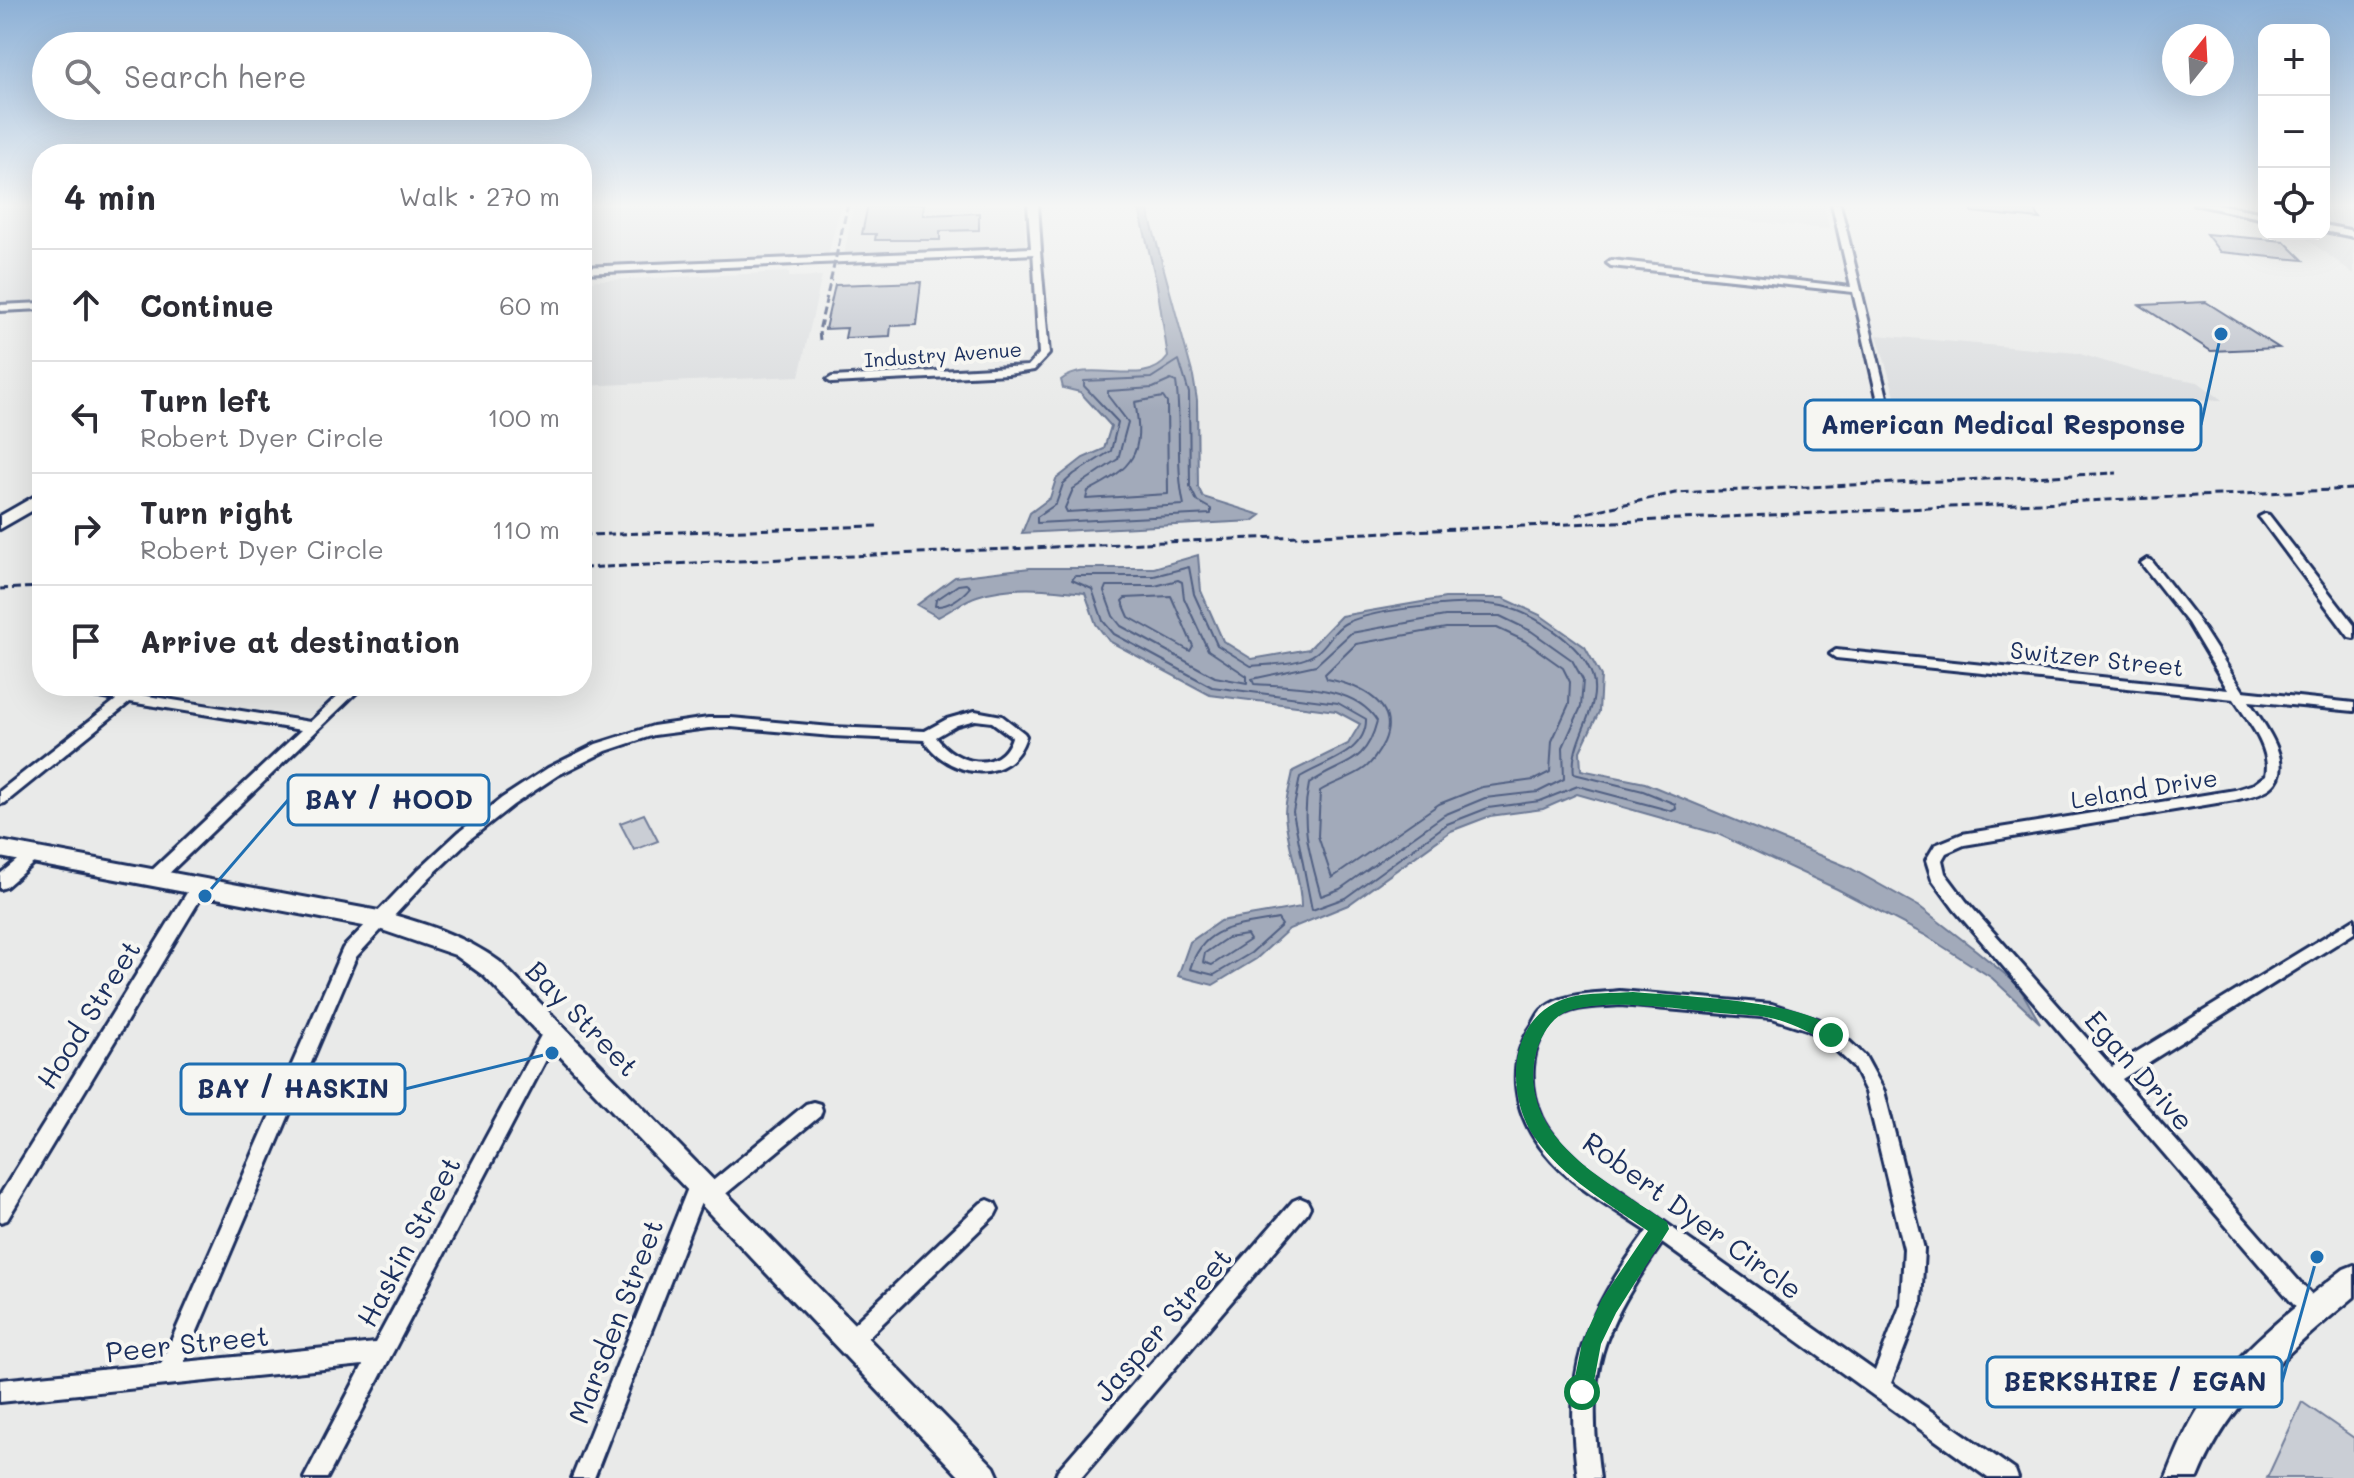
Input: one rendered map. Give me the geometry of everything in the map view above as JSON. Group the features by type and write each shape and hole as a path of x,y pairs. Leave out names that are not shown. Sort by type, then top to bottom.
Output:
{"main road":[{"path":"0,524 32,503"},
{"path":"0,536 32,516"},
{"name":"Bay Street","path":"0,849 379,920 463,948 492,969 983,1478"},
{"path":"2182,1478 2208,1420 2233,1384 2354,1279"}],"street":[{"name":"Industry Avenue","path":"832,380 1031,368 1044,354 1038,273"},
{"path":"1701,273 1855,290"},
{"path":"1851,273 1883,401"},
{"path":"0,308 32,306"},
{"path":"2265,517 2354,634"},
{"path":"2147,563 2193,622 2240,695"},
{"name":"Switzer Street","path":"1836,654 2354,707"},
{"name":"Leland Drive","path":"1934,860 1940,849 1962,840 2258,789 2271,781 2275,771 2274,756 2240,695"},
{"path":"122,696 311,727"},
{"path":"154,878 345,696"},
{"path":"0,799 128,697"},
{"path":"168,1373 349,953 463,839 524,787 559,766 605,746 638,735 708,723 928,736 965,717 990,715 1006,721 1019,736 1014,753 1003,760 988,766 968,767 947,760 934,751 928,736"},
{"path":"0,883 33,855"},
{"name":"Egan Drive","path":"1934,860 1938,875 1960,905 2313,1312"},
{"name":"Hood Street","path":"0,1213 199,887"},
{"path":"2109,1078 2354,925"},
{"name":"Robert Dyer Circle","path":"1879,1387 1911,1304 1914,1249 1875,1091 1859,1061 1831,1035 1812,1024 1772,1011 1633,998 1569,1004 1559,1008 1542,1023 1531,1040 1523,1071 1525,1097 1540,1132 1575,1170 1660,1229 1879,1387 2007,1478"},
{"name":"Haskin Street","path":"315,1478 552,1031"},
{"name":"Marsden Street","path":"583,1478 704,1190 813,1110"},
{"name":"Jasper Street","path":"1066,1478 1300,1207"},
{"path":"850,1341 988,1209"},
{"path":"1589,1478 1582,1392 1592,1343 1624,1279 1660,1229"},
{"name":"Peer Street","path":"0,1391 380,1353"}],"shaded area":[{"path":"0,273 32,273 32,301 0,303"},
{"path":"767,273 789,273 789,277 822,276 799,376 592,386 592,281"},
{"path":"1877,335 2077,353 2140,372 2198,382 2222,400 1900,412"},
{"path":"644,814 658,841 634,850 620,823"},
{"path":"2302,1402 2354,1438 2354,1478 2267,1478"}],"water":[{"path":"1154,273 1165,273 1193,376 1197,400 1198,487 1203,497 1261,515 1253,521 1022,533 1030,513 1050,498 1056,479 1083,458 1104,449 1111,426 1080,392 1063,388 1061,380 1087,371 1146,371 1158,367 1168,357"},
{"path":"1198,555 1201,591 1223,641 1252,659 1309,649 1341,616 1445,598 1503,598 1540,615 1585,647 1601,676 1599,712 1580,751 1581,770 1645,783 1848,867 1920,907 1977,951 2018,985 2040,1023 1992,978 1925,935 1837,889 1718,834 1577,794 1543,809 1490,816 1451,831 1348,905 1289,929 1256,959 1213,985 1178,976 1190,942 1220,921 1301,907 1285,814 1293,771 1348,744 1360,724 1336,711 1210,695 1109,641 1096,624 1085,593 1031,588 990,592 938,617 917,605 955,577 1030,568 1154,568"}],"building":[{"path":"921,282 916,325 891,326 890,336 845,338 847,328 825,329 835,285"},
{"path":"2206,302 2279,348 2211,351 2140,305"}],"railway":[{"path":"820,340 819,331 832,273"},
{"path":"1576,515 1675,493 2117,473"},
{"path":"592,568 2354,489"},
{"path":"592,535 877,526"},
{"path":"0,589 32,587"}],"place":[{"name":"American Medical Response","path":"2221,334"},
{"name":"BAY / HOOD","path":"205,896"},
{"name":"BAY / HASKIN","path":"552,1053"},
{"name":"BERKSHIRE / EGAN","path":"2317,1257"}],"route":[{"path":"1582,1392 1592,1343 1609,1306 1624,1279 1660,1229 1575,1170 1540,1132 1525,1097 1523,1071 1531,1040 1542,1023 1549,1014 1569,1004 1633,998 1772,1011 1812,1024 1831,1035"}]}
